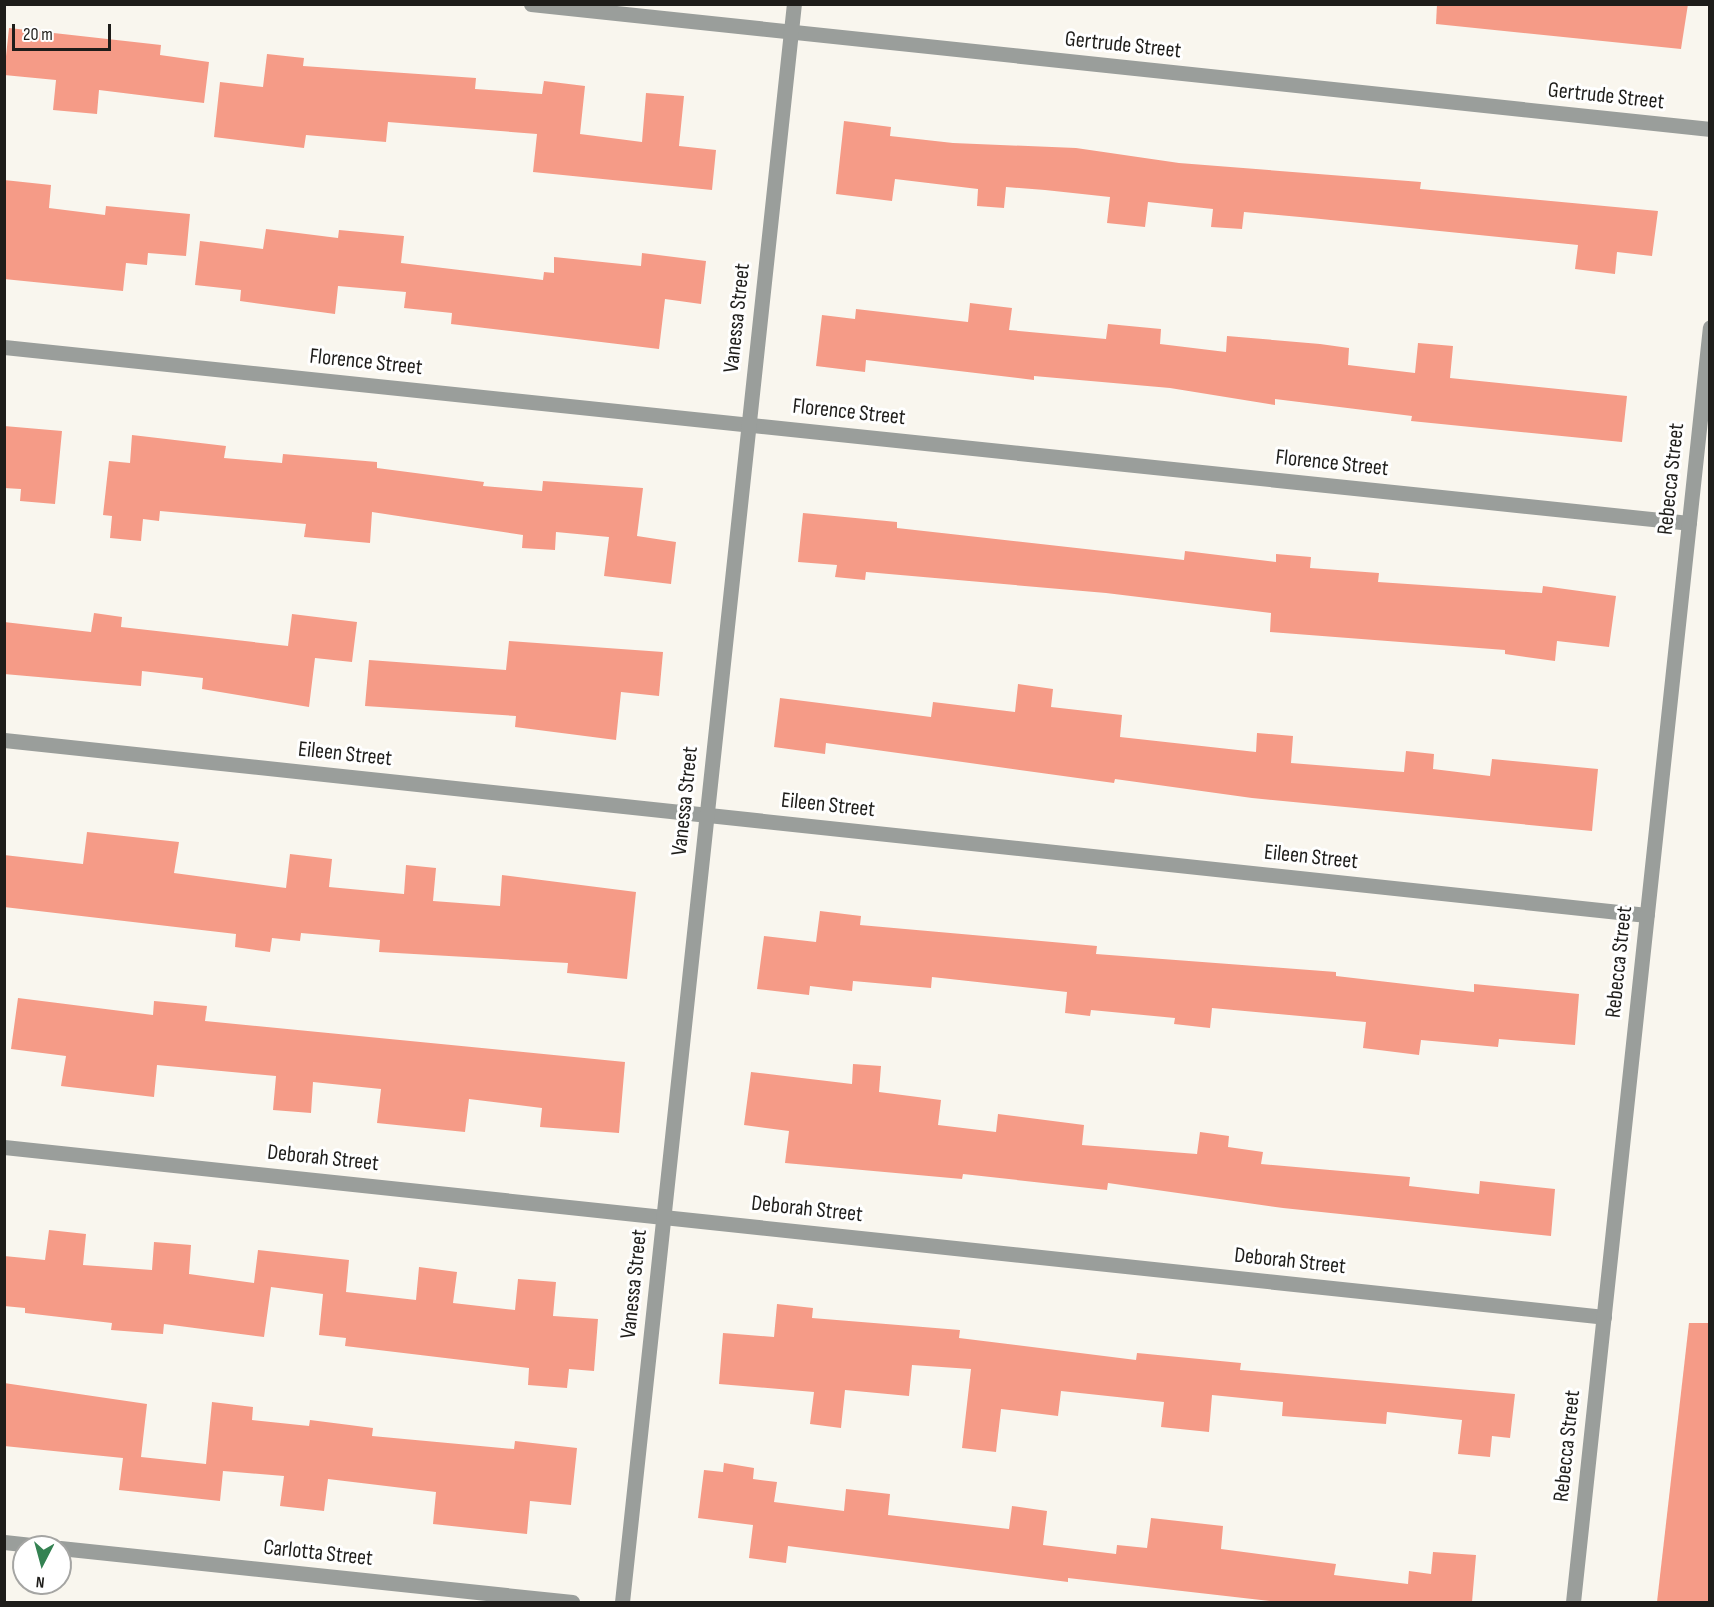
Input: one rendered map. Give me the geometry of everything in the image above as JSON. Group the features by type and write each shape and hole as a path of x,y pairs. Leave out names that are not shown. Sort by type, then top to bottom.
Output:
{"street":[{"name":"Gertrude Street","path":"531,4 1710,129"},
{"name":"Vanessa Street","path":"622,1602 794,4"},
{"name":"Rebecca Street","path":"1573,1602 1710,327"},
{"name":"Florence Street","path":"4,347 749,423 1689,523"},
{"name":"Eileen Street","path":"4,740 1647,915"},
{"name":"Deborah Street","path":"4,1147 1604,1317"},
{"name":"Carlotta Street","path":"72,1549 572,1602"}],"building":[{"path":"1437,4 1688,4 1681,49 1436,24"},
{"path":"9,28 161,45 160,55 209,62 204,103 99,90 97,114 53,110 56,80 4,75"},
{"path":"267,54 304,58 303,66 476,78 475,89 542,94 544,81 585,86 580,134 642,142 646,93 684,96 679,146 716,150 712,190 533,172 537,134 388,122 386,142 306,135 304,148 214,137 220,82 263,87"},
{"path":"844,121 891,127 890,136 953,143 1076,148 1179,163 1421,182 1420,189 1658,211 1652,256 1617,252 1615,274 1575,269 1578,245 1311,218 1244,212 1242,229 1211,227 1213,209 1148,202 1145,227 1107,223 1110,197 1045,190 1006,187 1004,208 977,206 978,189 895,179 892,201 836,194"},
{"path":"4,180 51,185 49,208 105,215 106,206 190,214 186,256 148,253 147,265 126,263 123,291 4,279"},
{"path":"266,229 338,238 339,230 404,236 401,263 543,280 544,272 554,273 554,257 641,266 642,253 706,261 701,304 665,299 659,349 451,324 452,313 404,308 406,292 338,286 335,314 240,301 241,290 195,285 200,241 263,249"},
{"path":"970,303 1012,308 1009,330 1106,339 1108,324 1161,329 1160,344 1226,352 1227,336 1320,344 1349,348 1348,365 1415,373 1418,343 1453,346 1450,378 1627,396 1622,442 1411,421 1412,416 1275,399 1275,405 1170,388 1034,376 1034,380 866,360 865,372 816,366 822,315 855,319 856,309 968,322"},
{"path":"4,426 62,431 55,504 20,501 21,489 4,488"},
{"path":"132,435 226,446 224,458 282,463 283,454 377,462 377,468 484,482 483,486 542,491 543,481 643,488 637,536 676,542 671,584 604,576 609,537 556,532 555,550 522,548 523,535 372,512 370,543 304,537 306,524 160,511 159,521 143,519 141,541 110,538 112,516 103,515 109,461 130,463"},
{"path":"803,513 897,522 897,528 1184,560 1185,551 1276,562 1276,554 1311,557 1310,568 1379,573 1378,582 1542,593 1543,586 1616,596 1609,647 1557,641 1555,661 1505,654 1505,650 1270,632 1271,613 1106,593 866,572 865,580 835,577 837,565 798,562"},
{"path":"94,613 122,617 121,627 288,646 292,614 357,622 352,662 315,658 309,707 202,689 203,678 142,671 141,686 4,674 4,622 91,632"},
{"path":"509,641 663,652 659,696 621,692 616,740 515,727 516,716 365,706 369,660 506,670"},
{"path":"1018,684 1053,689 1051,707 1122,715 1120,737 1256,752 1257,733 1293,736 1291,763 1404,772 1406,751 1434,754 1433,769 1490,776 1492,759 1598,769 1592,831 1252,798 1115,779 1114,783 826,743 825,754 774,747 780,698 931,717 933,702 1015,712"},
{"path":"87,832 179,842 174,873 286,888 290,854 332,859 329,887 404,894 406,865 436,868 433,901 500,906 502,875 636,892 627,979 567,973 568,963 379,952 380,940 301,933 300,941 272,938 270,952 235,947 236,934 4,907 4,855 83,864"},
{"path":"820,911 861,916 860,925 1097,946 1096,954 1336,972 1336,976 1474,992 1474,984 1579,994 1575,1045 1499,1039 1498,1047 1421,1040 1419,1055 1363,1048 1366,1022 1212,1008 1210,1028 1174,1024 1175,1018 1091,1010 1090,1016 1065,1013 1067,992 932,977 931,988 853,981 852,991 810,986 809,995 757,989 764,936 816,942"},
{"path":"18,998 153,1015 154,1001 207,1006 205,1021 625,1062 619,1133 540,1127 542,1108 469,1099 465,1132 377,1123 381,1089 313,1082 311,1113 273,1110 276,1076 157,1065 154,1097 61,1086 66,1056 11,1049"},
{"path":"853,1064 881,1066 879,1092 941,1100 938,1125 996,1132 998,1114 1084,1125 1082,1145 1197,1154 1200,1132 1229,1136 1228,1147 1263,1152 1261,1164 1410,1177 1409,1186 1479,1194 1480,1181 1555,1189 1551,1236 1283,1208 1108,1183 1107,1190 963,1174 962,1179 785,1163 789,1131 744,1125 751,1072 852,1084"},
{"path":"49,1230 86,1234 83,1265 152,1270 154,1242 191,1245 189,1274 254,1283 258,1250 349,1260 346,1292 416,1300 419,1267 457,1272 453,1303 515,1310 518,1279 556,1282 553,1316 598,1319 594,1371 569,1369 567,1388 528,1385 529,1368 345,1346 346,1338 319,1335 323,1294 271,1287 264,1337 164,1324 163,1334 111,1330 112,1323 25,1313 25,1308 4,1306 4,1256 45,1260"},
{"path":"777,1304 813,1308 812,1318 960,1330 959,1338 1136,1360 1137,1353 1241,1363 1240,1370 1515,1394 1510,1438 1492,1436 1490,1457 1458,1454 1462,1420 1387,1412 1386,1424 1282,1416 1283,1402 1212,1395 1209,1432 1161,1427 1164,1402 1061,1391 1058,1416 1001,1409 996,1452 962,1448 971,1369 912,1365 909,1396 845,1390 841,1428 810,1424 814,1392 719,1384 723,1333 774,1337"},
{"path":"1689,1323 1710,1323 1710,1602 1657,1602"},
{"path":"4,1383 147,1404 141,1457 206,1464 212,1402 253,1407 252,1420 309,1426 310,1420 373,1428 372,1436 514,1449 515,1441 577,1448 571,1505 530,1501 527,1534 433,1524 436,1492 328,1479 324,1511 280,1506 284,1476 223,1471 220,1501 119,1490 123,1458 4,1446"},
{"path":"724,1463 754,1468 753,1479 777,1482 774,1502 844,1511 846,1489 890,1494 888,1515 1009,1529 1012,1506 1047,1511 1043,1545 1116,1554 1117,1545 1147,1548 1151,1518 1223,1526 1221,1549 1336,1564 1334,1575 1408,1584 1409,1571 1431,1574 1433,1552 1476,1555 1472,1602 1279,1602 1068,1578 1068,1582 788,1546 786,1563 749,1558 753,1525 698,1518 704,1470 723,1472"}]}
